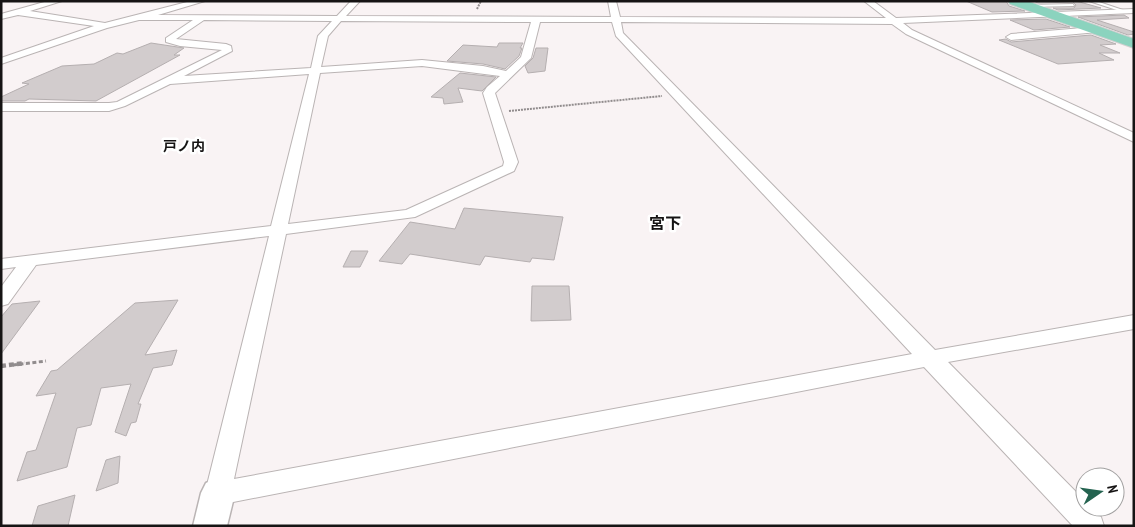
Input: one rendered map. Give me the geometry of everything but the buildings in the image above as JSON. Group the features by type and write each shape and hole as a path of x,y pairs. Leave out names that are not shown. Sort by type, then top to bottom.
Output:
{"main road":[{"path":"1021,4 1134,44"}],"street":[{"path":"1,17 58,1"},
{"path":"1,61 106,26 200,1"},
{"path":"210,526 315,70 326,31 356,1"},
{"path":"612,1 619,34 1091,526"},
{"path":"868,1 909,32 1134,138"},
{"path":"137,17 894,20 1134,11"},
{"path":"17,12 106,26"},
{"path":"1,107 109,107 121,104 222,54 228,49 226,47 169,40 201,18"},
{"path":"1,264 409,214 503,172 509,168 511,162 494,112 490,90 526,58 536,19"},
{"path":"1011,37 1094,30"},
{"path":"165,81 422,63 483,69 508,74"},
{"path":"1,300 31,260"},
{"path":"218,492 930,358 1134,322"}],"lane":[{"path":"1091,1 1124,11"},
{"path":"1021,4 1074,5"}],"path":[{"path":"494,112 678,95"},
{"path":"1,366 46,361"}],"district":[{"name":"戸ノ内","path":"184,146"},
{"name":"宮下","path":"665,223"}]}
